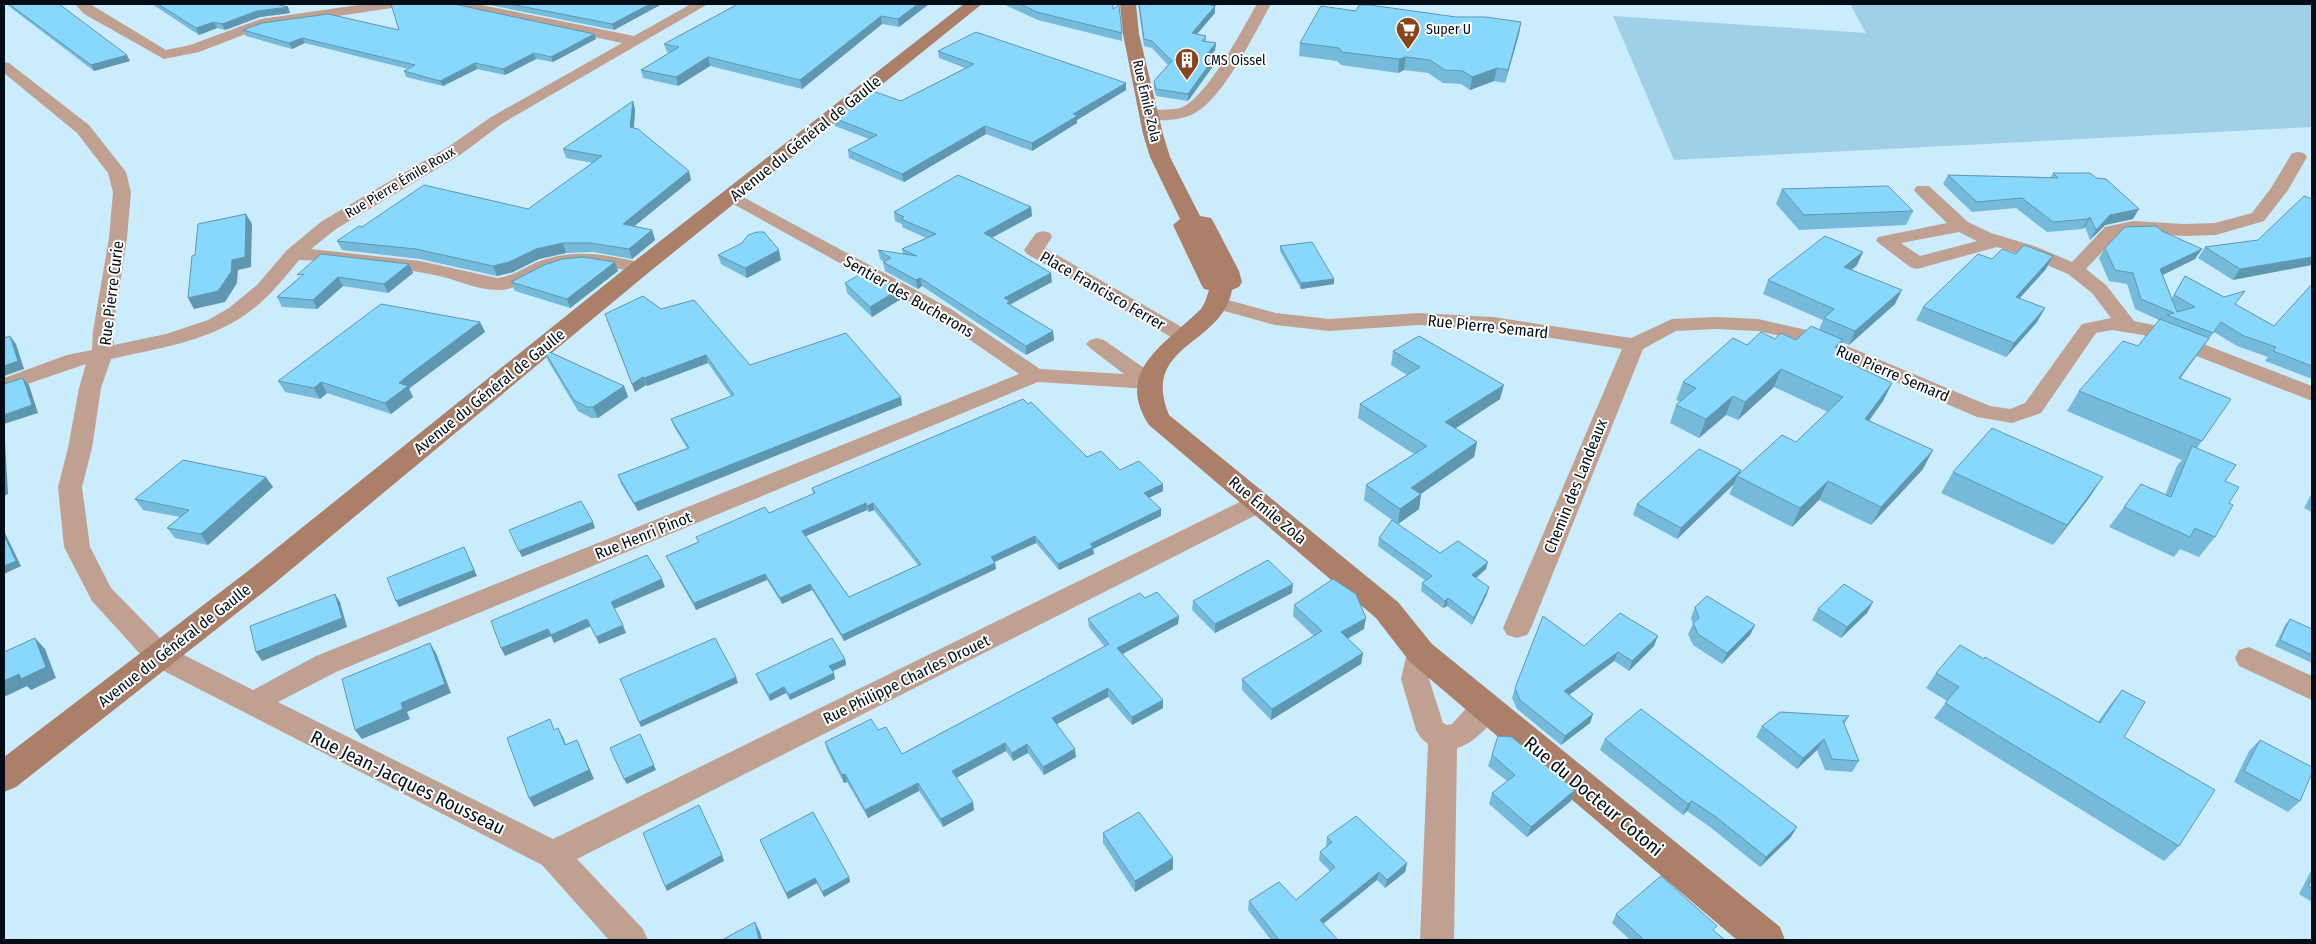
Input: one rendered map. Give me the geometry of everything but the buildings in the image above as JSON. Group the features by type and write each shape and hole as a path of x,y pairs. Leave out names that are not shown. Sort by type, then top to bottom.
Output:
{"main road":[{"name":"Avenue du Général de Gaulle","path":"4,778 259,579 640,268 974,4"},
{"name":"Rue Émile Zola","path":"1128,4 1148,115 1160,157 1192,222 1184,224 1212,284 1219,294"},
{"path":"1149,382 1153,370 1161,360 1199,326 1219,294"},
{"name":"Rue Émile Zola","path":"1149,382 1150,399 1158,419 1387,610 1421,653"},
{"name":"Rue du Docteur Cotoni","path":"1421,653 1766,940"}],"street":[{"path":"82,4 89,11 164,54 194,49 261,23 392,4"},
{"path":"458,4 636,41"},
{"name":"Rue Pierre Émile Roux","path":"4,385 75,360 171,338 215,324 236,312 264,289 309,239 329,225 454,151 497,120 701,4"},
{"path":"1148,115 1188,110 1198,103 1227,67 1264,4"},
{"name":"Rue Pierre Curie","path":"4,66 83,129 117,172 122,192 118,238 103,331 103,353 96,366 90,388 80,448 70,487 77,546 101,594 152,648 161,655"},
{"path":"2075,270 2112,231 2133,227 2184,230 2216,229 2258,216 2279,190 2298,157"},
{"path":"1923,190 1961,226 1997,241 2030,251 2075,270 2099,289 2127,326"},
{"name":"Sentier des Bucherons","path":"732,196 944,313 1035,375"},
{"path":"1961,226 1884,241 1917,263 1997,241"},
{"name":"Place Francisco Ferrer","path":"1043,237 1034,250 1185,338"},
{"path":"294,254 334,256 409,265 499,284 520,277 547,264 572,257 600,260 640,268"},
{"name":"Rue Pierre Semard","path":"1219,294 1275,319 1329,326 1419,319 1493,323 1634,345 1672,326 1715,323 1758,326 1804,335 1985,412 2012,416 2033,408 2090,328 2112,324 2147,329 2182,341 2312,394"},
{"path":"1097,344 1149,382"},
{"name":"Chemin des Landeaux","path":"1517,628 1634,345"},
{"path":"1035,375 1149,382"},
{"name":"Rue Henri Pinot","path":"254,704 270,693 326,664 1035,375"},
{"name":"Rue Philippe Charles Drouet","path":"554,855 1259,503"},
{"path":"1421,653 1415,679 1431,730 1443,738 1460,735 1486,708"},
{"name":"Rue Jean-Jacques Rousseau","path":"161,655 191,673 554,855 631,940"},
{"path":"2249,658 2312,689"},
{"path":"1437,940 1443,738"}],"shaded area":[{"path":"1850,4 2312,4 2312,127 1674,160 1613,16 1866,33"}],"place":[{"name":"Super U","path":"1408,50"},
{"name":"CMS Oissel","path":"1187,81"}]}
